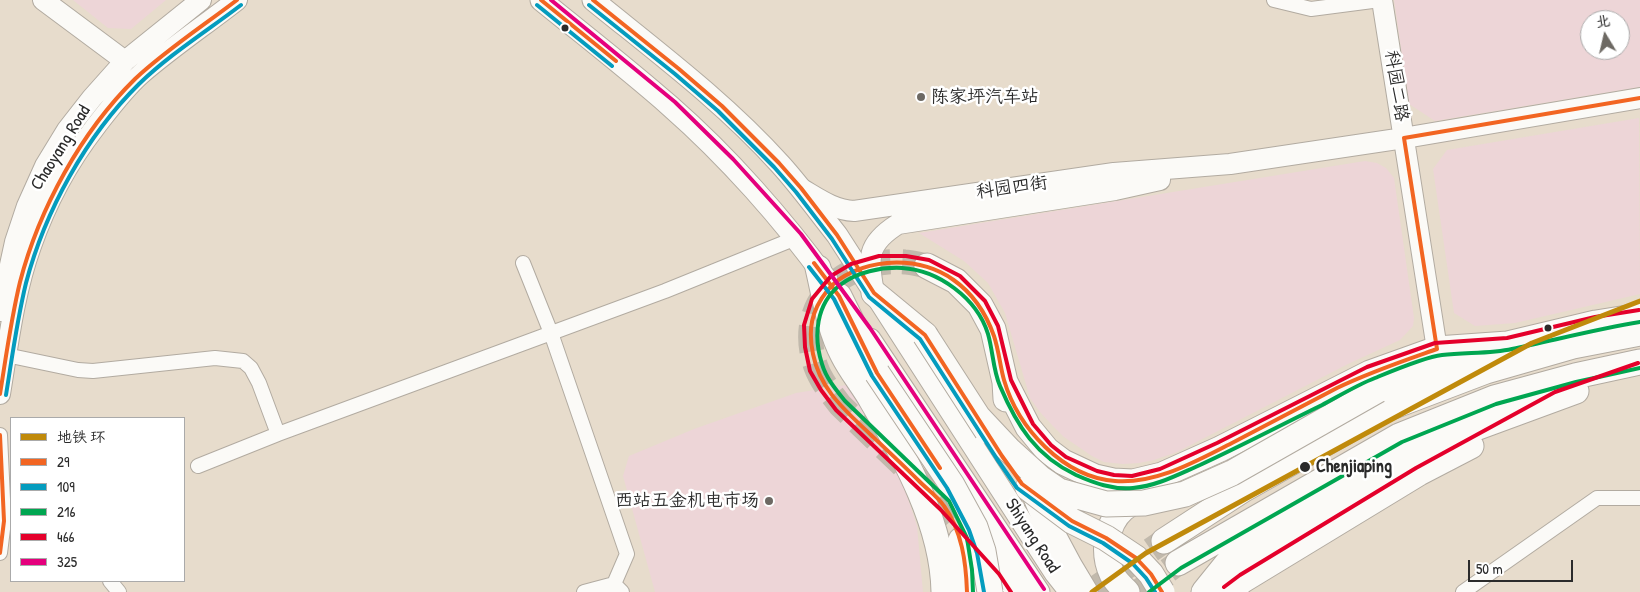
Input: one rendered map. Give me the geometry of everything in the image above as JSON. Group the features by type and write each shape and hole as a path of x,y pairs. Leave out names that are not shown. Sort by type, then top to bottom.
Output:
{"highway":[{"path":"927,266 956,281 980,306 993,329 1005,382 1007,410 1015,445 1044,520 1084,592"},
{"path":"818,268 831,328 844,357 871,398 897,444 930,518 940,552 944,592"},
{"path":"874,292 925,335 1022,484 1072,521 1106,538 1136,558 1151,574 1162,592"},
{"path":"839,296 877,373 952,485 975,527 983,551 990,592"},
{"path":"978,417 1008,450 1040,478 1060,491 1106,504 1144,503 1185,494 1232,473 1378,390 1508,344 1640,316"},
{"path":"1164,541 1244,489 1386,409 1486,371 1573,346 1640,333"},
{"path":"1005,382 1028,427 1047,450 1079,471 1095,477 1113,481 1133,482 1162,475 1220,449 1370,373 1437,349 1508,344"},
{"path":"1178,563 1399,436 1494,398 1575,376 1640,362"},
{"path":"1204,592 1229,561 1410,456 1459,434 1640,369"},
{"path":"1228,592 1242,580 1418,473 1558,397"},
{"path":"1127,592 1112,575 1108,564 1108,537 1111,524 1123,509 1220,449"},
{"path":"967,592 965,538 1004,570 1019,592"}],"main road":[{"name":"Shiyang Road","path":"541,0 671,106 728,162 796,238 865,331 1039,592"},
{"name":"Shiyang Road","path":"593,0 722,106 800,188 837,235 1055,573 1070,592"}],"street":[{"path":"43,0 125,61"},
{"name":"Chaoyang Road","path":"0,311 15,242 26,206 45,166 67,130 125,61 201,0"},
{"name":"Chaoyang Road","path":"0,394 20,282 31,247 58,185 81,146 108,111 140,75 237,0"},
{"path":"1274,0 1311,10 1381,0"},
{"name":"科园二路","path":"1381,0 1437,349"},
{"name":"科园四街","path":"800,188 834,207 854,211 1114,174 1230,164 1404,138 1640,98"},
{"name":"科园四街","path":"874,292 870,259 874,247 879,237 898,224 1116,190 1230,164"},
{"path":"198,466 278,434 665,291 796,238"},
{"path":"523,263 551,333 627,554 618,588 584,592"},
{"path":"6,355 78,370 93,371 215,358 243,361 251,368 259,383 278,434"},
{"path":"0,435 8,522 0,553"},
{"path":"1463,592 1597,498 1640,498"},
{"path":"111,582 119,592"}],"shaded area":[{"path":"73,0 166,0 131,29 108,28"},
{"path":"1394,0 1640,0 1640,87 1435,121 1409,104"},
{"path":"1639,118 1640,294 1515,323 1475,326 1454,313 1433,169 1447,150"},
{"path":"1365,161 1377,163 1386,168 1394,178 1414,318 1413,326 1400,340 1348,364 1177,452 1139,463 1104,462 1064,437 1052,425 1030,398 1005,313 988,283 964,261 919,233"},
{"name":"西站五金机电市场","path":"846,385 892,450 917,526 923,592 655,592 623,476 629,456 694,429 796,393"}],"tunnel":[{"path":"927,266 908,262 882,262 862,267 844,276 829,289 818,305 812,323 811,344 818,372 826,387 840,405 944,505 970,535"},
{"path":"1090,592 1164,541"},
{"path":"1138,592 1178,563"}],"metro line":[{"name":"环","path":"1092,592 1146,553 1532,343 1640,301"}],"transit line":[{"name":"29","path":"0,394 11,324 28,254 38,227 64,173 97,123 135,79 172,48 237,0"},
{"name":"29","path":"541,0 616,61"},
{"name":"325","path":"551,0 675,102 733,159 801,234 870,328 1044,589"},
{"name":"29","path":"593,0 722,106 779,163 837,235 874,293 925,335 1022,484 1072,521 1106,538 1136,558 1151,574 1162,592"},
{"name":"109","path":"6,395 17,325 34,256 56,202 85,151 102,127 139,84 176,53 241,5"},
{"name":"109","path":"537,5 612,66"},
{"name":"109","path":"589,5 718,111 774,167 832,239 869,297 920,339 1017,488 1069,526 1103,543 1132,563 1146,578 1155,592"},
{"name":"29","path":"967,592 966,569 962,547 955,526 944,506 835,399 816,367 811,337 812,321 817,306 832,285 854,271 887,263 906,263 923,266 954,280 966,291 987,319 994,336 1004,380 1011,398 1020,415 1045,447 1061,460 1078,470 1096,477 1115,481 1146,479 1190,464 1349,382 1437,349 1404,138 1640,98"},
{"name":"466","path":"1011,592 999,574 940,509 836,410 810,371 805,347 804,325 812,299 831,276 851,264 879,256 906,256 929,260 960,276 985,301 998,326 1011,380 1033,424 1051,445 1066,457 1097,471 1114,475 1132,476 1160,469 1217,443 1367,367 1435,343 1507,338 1595,317 1639,310"},
{"name":"29","path":"814,263 839,296 877,373 940,468"},
{"name":"109","path":"809,267 834,299 872,376 947,488 969,530 977,553 984,592"},
{"name":"216","path":"973,592 967,538 949,501 845,401 832,384 824,369 819,353 817,332 821,311 832,293 840,285 854,277 886,268 902,268 929,274 954,288 975,309 983,321 988,334 1000,386 1013,414 1029,438 1050,459 1076,475 1090,481 1118,488 1142,487 1176,476 1362,384 1427,358 1451,354 1504,351 1640,322"},
{"name":"466","path":"1224,587 1240,575 1416,468 1555,392 1638,363"},
{"name":"216","path":"1149,592 1181,568 1402,442 1496,404 1576,382 1640,368"},
{"name":"29","path":"0,435 4,521 0,553"}],"place":[{"name":"陈家坪汽车站","path":"921,97"},
{"name":"Chenjiaping","path":"1305,467"},
{"name":"西站五金机电市场","path":"769,501"}]}
